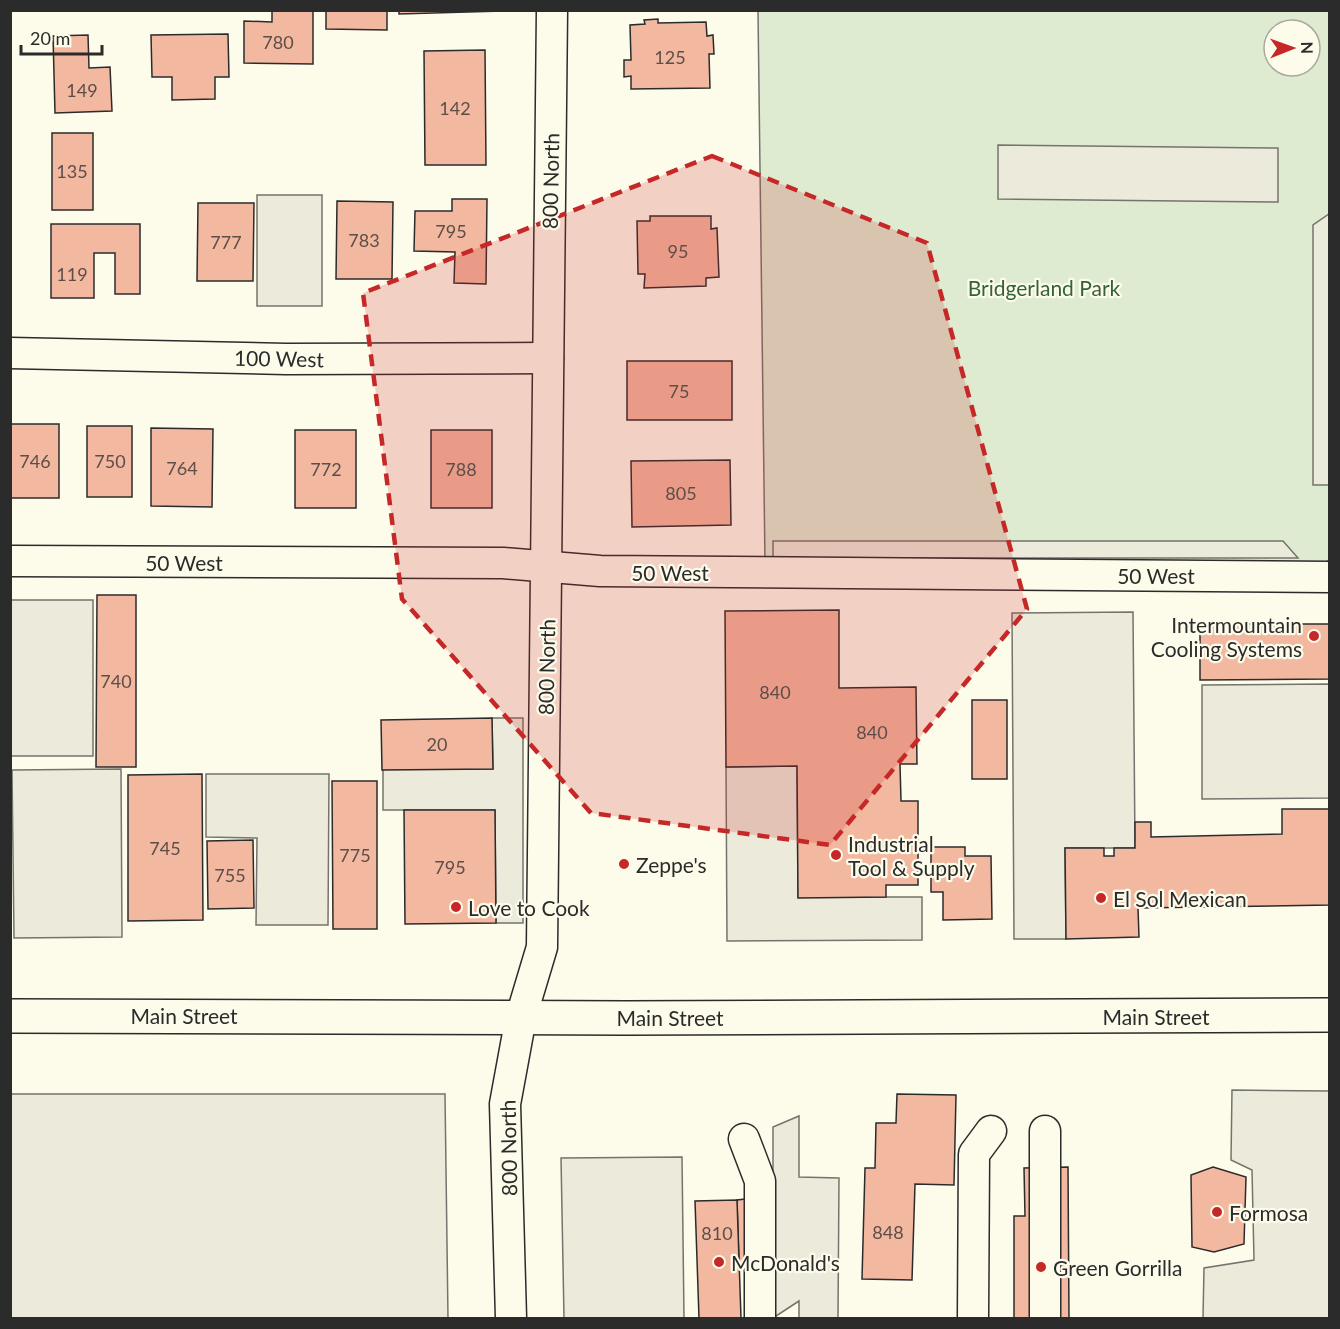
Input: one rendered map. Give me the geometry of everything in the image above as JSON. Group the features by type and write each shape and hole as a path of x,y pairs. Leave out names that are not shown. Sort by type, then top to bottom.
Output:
{"main road":[{"name":"Main Street","path":"10,1016 1329,1015"}],"street":[{"name":"800 North","path":"511,1318 506,1104 521,1017 542,947 552,10"},
{"name":"100 West","path":"10,352 286,359 548,358"},
{"name":"50 West","path":"10,561 503,563 624,572 1329,577"},
{"path":"973,1318 974,1154 991,1131"},
{"path":"1045,1131 1045,1318"},
{"path":"744,1139 760,1181 760,1318"}],"highlighted area":[{"path":"712,156 927,243 1027,609 830,845 591,813 402,599 363,293"}],"green space":[{"name":"Bridgerland Park","path":"758,11 1329,11 1329,560 1326,562 765,563"}],"shaded area":[{"path":"998,145 1278,148 1278,202 998,199"},
{"path":"257,195 322,195 322,306 257,306"},
{"path":"1329,214 1329,485 1313,485 1313,225"},
{"path":"773,541 1283,541 1298,558 773,558"},
{"path":"10,600 93,600 93,756 11,756"},
{"path":"1133,612 1135,848 1065,848 1066,939 1014,939 1012,613"},
{"path":"1329,684 1329,798 1202,799 1202,685"},
{"path":"492,718 523,718 523,923 496,923 495,810 383,810 383,769 493,769"},
{"path":"797,766 798,897 922,897 922,940 727,941 726,767"},
{"path":"121,769 122,937 14,938 12,770"},
{"path":"206,774 329,774 328,925 256,925 257,838 206,837"},
{"path":"1232,1090 1329,1091 1329,1318 1203,1318 1204,1268 1254,1260 1252,1170 1231,1160"},
{"path":"11,1094 445,1094 448,1318 11,1318"},
{"path":"799,1116 799,1177 839,1178 838,1318 799,1318 799,1301 773,1318 773,1127"},
{"path":"682,1157 684,1318 564,1318 561,1158"}],"building":[{"path":"272,10 313,10 313,64 244,63 244,21 272,22"},
{"path":"326,10 387,10 387,30 326,29"},
{"path":"399,10 502,10 502,11 399,14"},
{"path":"658,19 658,23 706,22 707,36 713,35 714,54 709,54 710,88 631,89 631,76 624,77 624,60 631,60 630,25 645,24 644,20"},
{"path":"228,34 229,77 215,77 215,99 172,100 172,77 152,77 151,35"},
{"path":"88,35 89,68 110,67 112,111 55,113 53,36"},
{"path":"485,50 486,165 425,165 424,51"},
{"path":"52,133 93,133 93,210 52,210"},
{"path":"452,199 487,199 486,284 454,283 455,252 414,251 415,211 452,211"},
{"path":"337,201 393,202 392,279 336,279"},
{"path":"198,203 254,203 253,281 197,281"},
{"path":"650,216 711,216 711,229 717,228 719,277 706,278 706,286 644,288 645,274 638,274 637,221 650,221"},
{"path":"51,224 140,224 140,294 115,294 115,253 94,253 94,298 51,298"},
{"path":"627,361 732,361 732,420 627,420"},
{"path":"10,424 59,424 59,498 10,498"},
{"path":"87,426 132,426 132,497 87,497"},
{"path":"151,428 213,429 212,507 151,506"},
{"path":"295,430 356,430 356,508 295,508"},
{"path":"431,430 492,430 492,508 431,508"},
{"path":"730,460 731,525 632,527 631,461"},
{"path":"97,595 136,595 136,767 96,767"},
{"path":"839,610 839,688 916,687 917,764 900,764 901,801 918,801 918,885 886,885 886,897 798,898 797,766 726,767 725,611"},
{"path":"1200,624 1330,624 1330,679 1200,680"},
{"path":"972,700 1007,700 1007,779 972,779"},
{"path":"492,718 493,769 382,770 381,720"},
{"path":"202,774 203,920 128,921 128,775"},
{"path":"332,781 377,781 377,929 333,929"},
{"path":"1282,809 1329,809 1330,905 1138,908 1139,937 1066,939 1065,848 1104,848 1104,856 1114,856 1114,848 1135,848 1135,822 1151,822 1151,837 1282,834"},
{"path":"404,810 495,810 496,923 405,924"},
{"path":"253,840 254,908 208,909 207,841"},
{"path":"931,847 965,847 965,856 991,856 992,919 943,920 943,892 931,892"},
{"path":"897,1094 956,1095 954,1185 915,1184 912,1280 862,1279 865,1168 875,1168 876,1123 896,1123"},
{"name":"Green Gorrilla","path":"1068,1167 1069,1318 1014,1318 1014,1216 1025,1216 1024,1168"},
{"path":"1213,1167 1246,1177 1244,1244 1214,1252 1192,1247 1191,1175"},
{"path":"754,1198 756,1265 739,1265 737,1200"},
{"path":"737,1200 741,1318 699,1318 695,1201"}],"place":[{"name":"Intermountain Cooling Systems","path":"1314,636"},
{"name":"Industrial Tool & Supply","path":"836,855"},
{"name":"Zeppe's","path":"624,864"},
{"name":"El Sol Mexican","path":"1101,898"},
{"name":"Love to Cook","path":"456,907"},
{"name":"Formosa","path":"1217,1212"},
{"name":"McDonald's","path":"719,1262"},
{"name":"Green Gorrilla","path":"1041,1267"}]}
